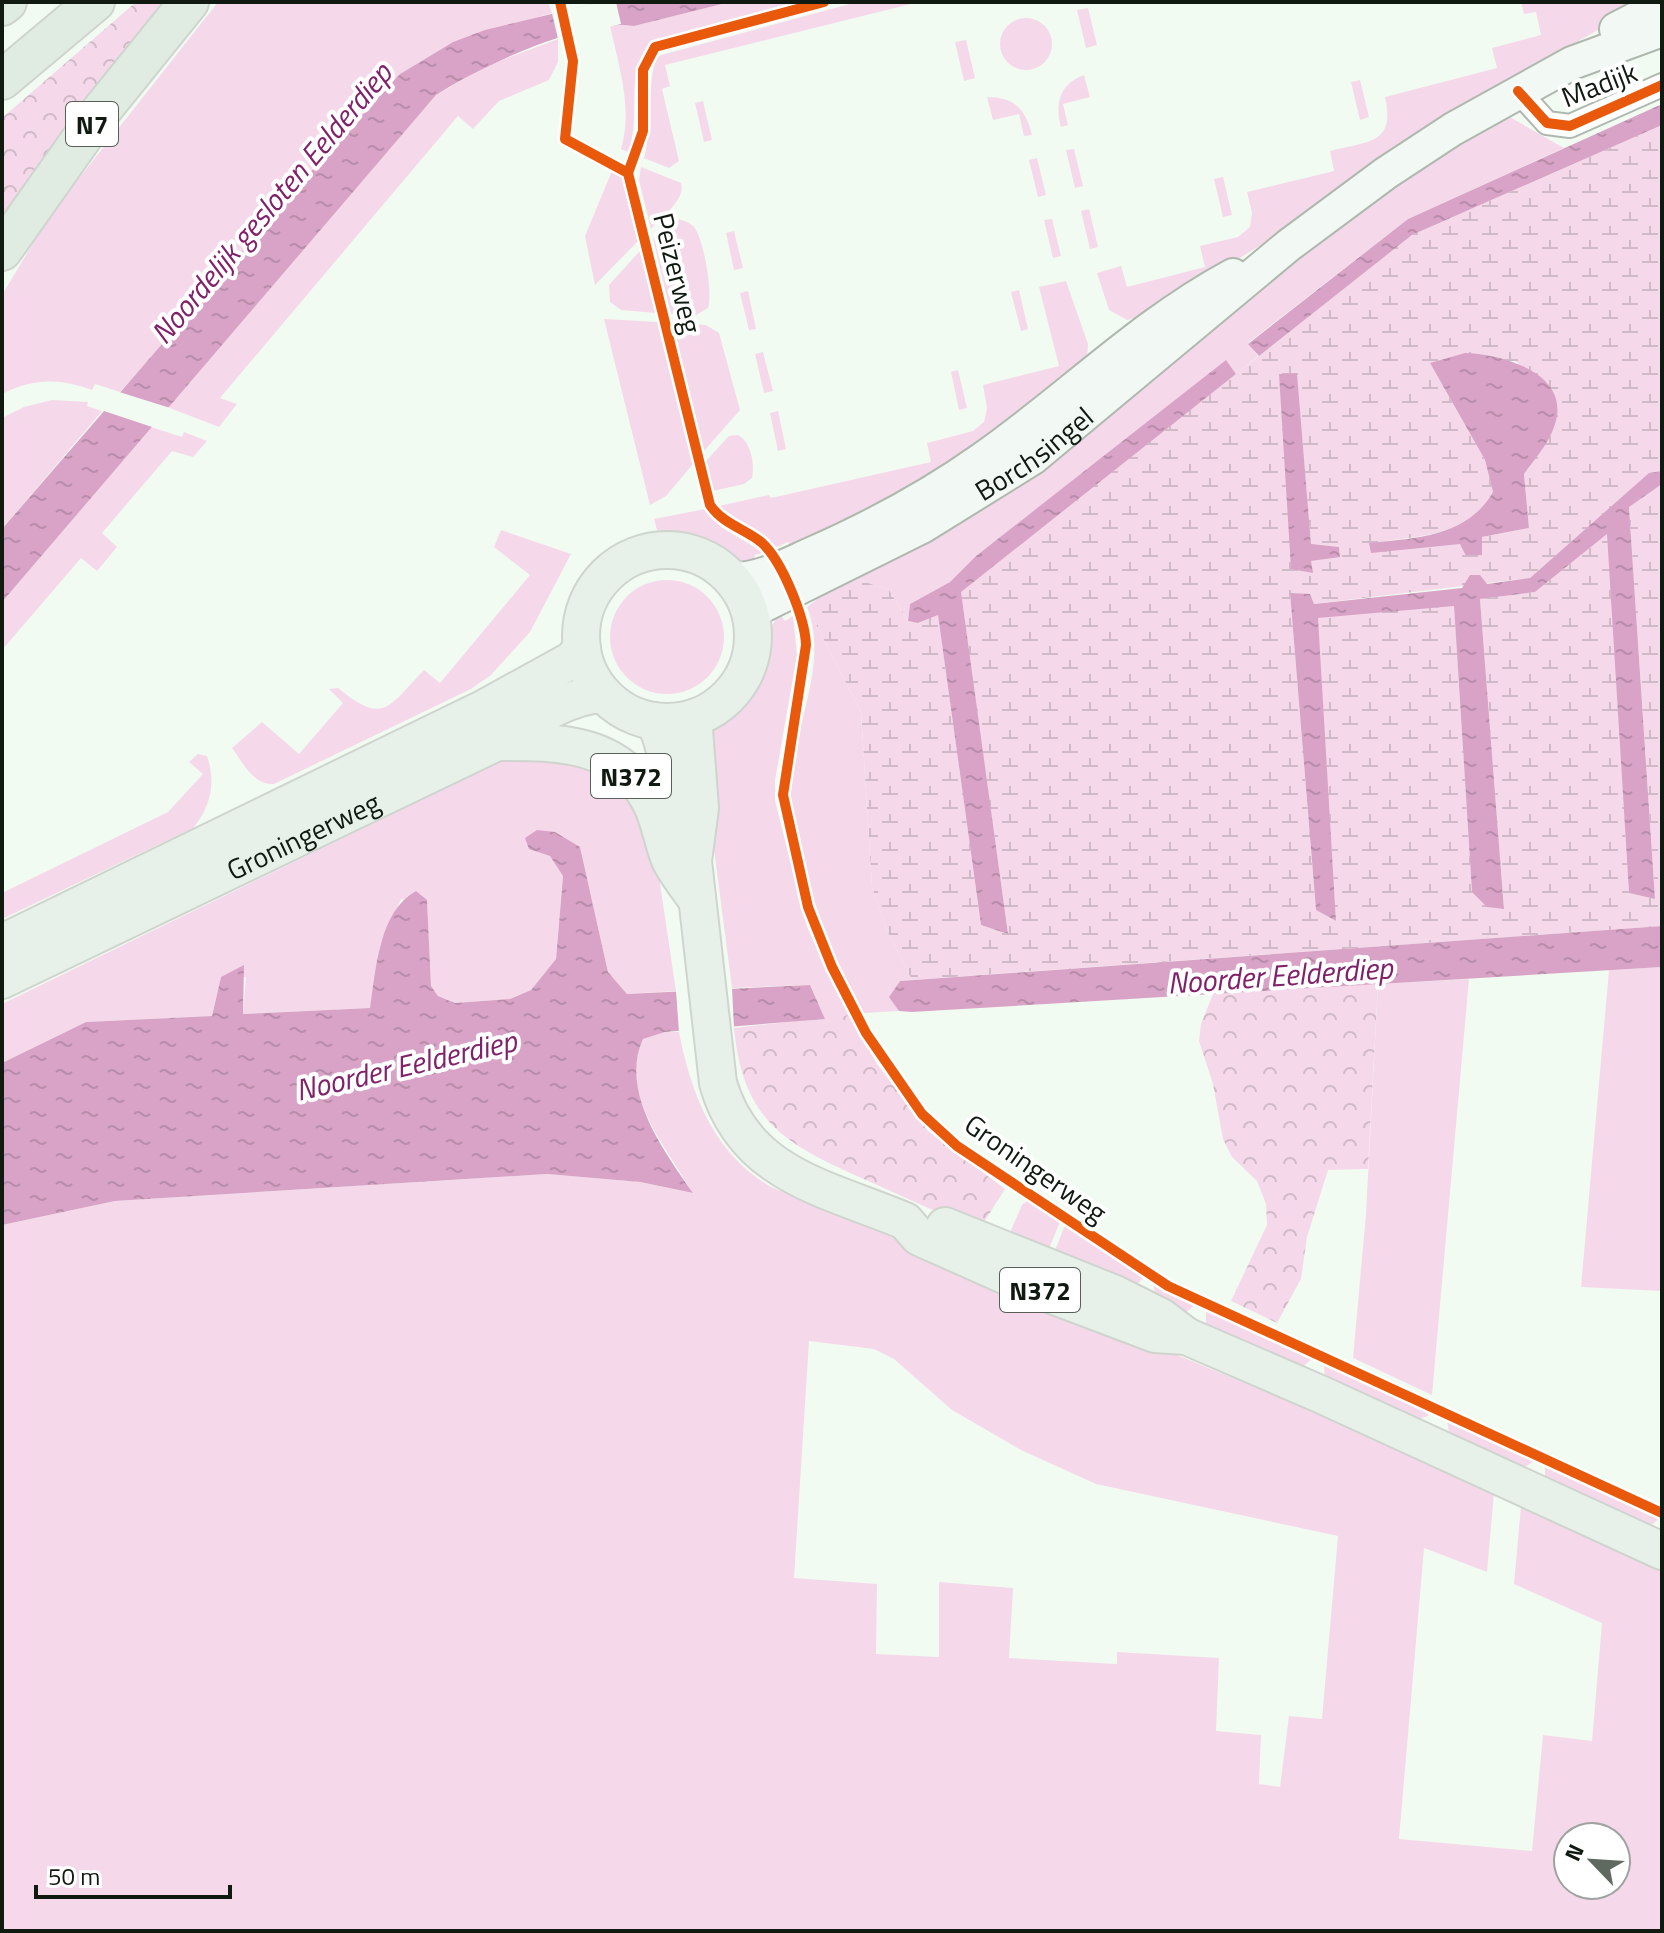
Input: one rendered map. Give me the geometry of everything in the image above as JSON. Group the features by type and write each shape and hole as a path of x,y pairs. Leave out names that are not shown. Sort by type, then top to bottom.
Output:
{"highway":[{"path":"2,80 95,2"},
{"name":"N7","path":"2,251 101,111 189,2"}],"main road":[{"name":"Borchsingel","path":"1572,63 1621,26 1662,5"},
{"name":"Borchsingel","path":"751,617 759,608 922,527 1033,458 1289,245 1386,173 1518,91 1572,63 1662,30"},
{"name":"Borchsingel","path":"731,579 747,580 829,546 938,488 1037,418 1138,335 1209,288 1289,245"},
{"path":"603,694 591,676 582,648 583,619 590,599 607,575 631,558 659,551 681,551 708,561 731,579 751,617"},
{"name":"N372","path":"603,694 626,712 654,721 696,717 722,702 741,680 752,646 751,617"},
{"name":"Groningerweg","path":"2,943 483,709 572,660 582,648"},
{"name":"Groningerweg","path":"2,980 497,742 539,717 592,694 603,694"},
{"name":"N372","path":"696,717 694,729 700,808 693,861 712,1030 722,1100 736,1128 753,1149 784,1171 905,1221 925,1219 1046,1264 1161,1317 1186,1336 1662,1551"},
{"name":"N372","path":"654,721 661,733 673,810 693,861"},
{"name":"N372","path":"497,742 561,742 612,760 629,773 650,801 670,860 697,901"}],"street":[{"name":"Madijk","path":"1518,91 1547,123 1570,126 1662,85"}],"green space":[{"path":"136,2 176,2 2,231 2,118"},
{"path":"218,2 548,2 552,13 453,42 400,74 120,392 95,384 92,390 69,383 47,382 25,385 2,394 2,295 50,215"},
{"path":"730,2 807,2 648,46 637,71 632,138 628,152 621,149 625,103 610,26 634,26"},
{"path":"857,2 919,2 665,65 670,86 662,89 679,161 669,168 644,158 652,75 658,56"},
{"path":"1521,2 1647,2 1533,67 1301,220 1150,314 1127,320 1109,310 1097,273 1121,266 1127,287 1205,267 1200,246 1238,237 1250,227 1252,213 1247,192 1334,171 1330,151 1367,142 1382,133 1387,113 1385,97 1497,68 1492,48 1541,35 1536,12 1524,14"},
{"path":"1088,8 1097,45 1086,48 1077,10"},
{"path":"1026,18 1044,26 1052,44 1044,62 1026,70 1008,62 1000,44 1008,26"},
{"path":"558,39 558,62 549,80 499,101 473,129 458,116 220,398 237,404 219,427 167,407 436,95 486,66"},
{"path":"966,40 975,78 964,81 955,42"},
{"path":"1084,75 1090,97 1063,104 1068,125 1061,127 1059,103 1064,89"},
{"path":"1360,80 1369,117 1360,120 1351,82"},
{"path":"987,97 1005,99 1018,107 1032,135 1024,136 1019,114 993,120"},
{"path":"703,101 712,140 704,142 695,103"},
{"path":"1508,116 1564,148 1408,219 1248,343 1258,356 1236,374 1226,361 976,556 950,582 910,604 908,621 889,590 844,575 1127,394 1350,217 1493,121"},
{"path":"1662,125 1662,471 1649,474 1530,578 1313,604 1310,594 1290,594 1316,910 1336,921 1317,617 1454,605 1472,892 1504,908 1480,599 1535,592 1608,533 1629,893 1655,899 1629,506 1662,484 1662,926 912,980 887,931 872,887 861,712 807,607 816,600 810,592 844,575 889,590 908,621 919,623 938,614 981,925 1008,934 960,592 1412,235","holes":["1515,361 1551,389 1534,460 1524,474 1529,528 1482,537 1482,554 1466,556 1461,544 1369,544 1422,536 1454,527 1482,507 1493,492 1485,460 1430,363","1279,374 1297,374 1311,545 1339,547 1340,556 1311,561 1313,573"]},
{"path":"1074,149 1083,186 1075,188 1066,150"},
{"path":"1037,158 1046,195 1038,197 1029,160"},
{"path":"641,167 681,183 682,189 677,202 651,229 639,180"},
{"path":"612,171 623,179 638,241 595,285 585,236"},
{"path":"1223,177 1232,215 1223,217 1214,179"},
{"path":"1089,209 1098,247 1090,249 1081,211"},
{"path":"676,219 694,227 704,254 709,301 708,308 696,315 671,314 653,238"},
{"path":"1052,219 1061,256 1053,258 1044,220"},
{"path":"734,231 743,268 734,270 726,233"},
{"path":"640,251 656,313 621,310 610,302 609,285"},
{"path":"1066,281 1088,344 1087,359 965,461 793,552 788,542 777,547 719,506 769,495 771,498 931,462 927,443 973,431 984,422 987,408 983,385 1059,366 1039,287"},
{"path":"1019,290 1028,329 1021,331 1011,292"},
{"path":"748,291 756,329 749,330 740,293"},
{"path":"604,319 658,322 693,464 666,496 650,505"},
{"path":"673,323 706,325 719,333 740,410 704,451"},
{"path":"763,352 773,391 764,393 755,354"},
{"path":"958,370 967,408 959,410 951,372"},
{"path":"52,400 88,402 87,406 102,411 2,529 2,418 24,407"},
{"path":"778,411 786,449 778,451 770,413"},
{"path":"151,427 182,437 184,432 207,441 193,457 172,451 102,533 117,547 97,571 81,558 2,650 2,602"},
{"path":"738,435 751,454 752,478 744,484 713,491 706,461 729,436"},
{"path":"705,509 721,527 764,553 754,555 758,565 735,562 657,530 654,519"},
{"path":"501,530 571,554 530,632 491,675 471,689 274,784 260,781 249,772 232,748 262,722 299,754 343,703 329,689 338,688 353,700 376,709 393,702 424,670 440,683 530,575 494,547"},
{"path":"667,580 689,584 707,597 720,615 724,637 720,659 707,677 689,690 667,694 645,690 627,677 614,659 610,637 614,615 627,597 645,584"},
{"path":"807,607 861,712 872,887 887,931 912,980 900,981 890,996 899,1011 864,1013 826,932 796,836 791,781 813,671 813,628"},
{"path":"779,613 785,621 793,616 797,655 775,780 775,801 807,927 849,1015 825,1019 810,985 732,988 708,803 706,737 754,680 768,633"},
{"path":"524,750 602,770 639,805 658,870 676,991 627,994 608,972 580,847 550,856 563,876 556,959 531,990 510,999 455,1003 438,996 431,986 427,901 401,899 380,946 370,1008 243,1014 246,977 221,977 212,1016 86,1022 2,1063 2,1004"},
{"path":"198,754 207,756 211,785 208,803 193,828 2,919 2,893 168,812 203,774 189,762"},
{"path":"1662,967 1662,1291 1581,1287 1609,970"},
{"path":"1469,979 1432,1395 1353,1358 1366,1214 1378,984"},
{"path":"1378,984 1368,1169 1328,1170 1307,1237 1301,1279 1277,1323 1231,1301 1267,1225 1266,1204 1257,1181 1232,1157 1223,1139 1213,1084 1199,1041 1201,1024 1213,994"},
{"path":"849,1015 877,1064 928,1131 1005,1189 979,1230 813,1155 792,1142 759,1109 747,1087 734,1028"},
{"path":"665,1032 679,1032 690,1078 708,1120 734,1158 771,1187 1363,1432 1494,1493 1487,1572 1424,1548 1399,1839 1532,1851 1543,1735 1592,1741 1602,1623 1514,1584 1521,1506 1662,1570 1662,1931 2,1931 2,1225 115,1201 547,1174 640,1182 692,1193 649,1120 636,1080 643,1039","holes":["809,1341 874,1349 894,1359 952,1410 1021,1450 1096,1484 1338,1536 1322,1719 1289,1716 1280,1787 1259,1784 1261,1735 1216,1731 1219,1658 1117,1652 1117,1664 1009,1658 1013,1588 939,1582 939,1657 876,1654 877,1584 794,1578"]},
{"path":"1028,1200 1060,1222 1046,1256 1016,1243 1011,1230 1022,1205"},
{"path":"1065,1225 1143,1278 1129,1293 1052,1258"},
{"path":"1154,1285 1195,1305 1180,1317 1155,1305"},
{"path":"1206,1311 1312,1359 1299,1370 1206,1329"},
{"path":"1324,1365 1428,1413 1428,1416 1412,1421 1325,1382"},
{"path":"1447,1422 1534,1461 1519,1471 1451,1440"},
{"path":"1545,1467 1659,1519 1646,1529 1545,1483"}],"water":[{"path":"601,2 730,2 634,26 588,29 560,37 478,71 436,95 2,602 2,529 328,152 400,74 453,42 485,30"},
{"path":"1662,104 1662,125 1412,235 1259,356 1248,344 1408,219"},
{"path":"1465,353 1494,357 1526,368 1540,376 1556,400 1557,416 1552,432 1524,474 1529,528 1482,537 1482,555 1466,556 1460,544 1371,553 1369,543 1422,537 1455,527 1482,507 1493,492 1485,460 1430,363"},
{"path":"1226,360 1236,374 961,592 1008,934 981,925 938,615 918,623 908,621 910,604 950,582 976,556"},
{"path":"1297,373 1311,544 1339,547 1340,557 1311,561 1313,573 1291,569 1279,374"},
{"path":"1662,471 1662,484 1629,507 1655,899 1629,893 1607,534 1535,592 1480,599 1504,909 1487,907 1472,892 1454,606 1318,618 1336,921 1316,910 1290,593 1310,594 1314,604 1462,588 1470,575 1480,575 1487,584 1530,578 1649,473"},
{"name":"Noorder Eelderdiep","path":"537,830 555,832 580,847 608,972 627,994 810,985 825,1019 665,1032 643,1039 637,1059 641,1100 658,1140 693,1193 640,1182 547,1174 115,1201 2,1225 2,1063 86,1022 212,1016 221,977 244,965 243,1014 370,1008 381,942 394,912 416,891 427,900 431,986 438,996 455,1003 510,999 531,990 556,959 563,876 550,856 529,849 525,838"},
{"name":"Noorder Eelderdiep","path":"1662,926 1662,967 912,1012 899,1011 889,997 900,981"}],"pier":[{"path":"601,2 616,2 621,24 558,39 552,13"},
{"path":"116,391 171,408 155,428 98,409"},
{"path":"732,988 734,1028 679,1032 676,991"}],"cycle path":[{"name":"Peizerweg","path":"560,2 573,61 565,139 628,173 710,505 721,517 755,537 769,550 784,575 802,620 806,645 783,795 808,907 832,967 866,1033 922,1114 957,1146 1168,1286 1662,1513"},
{"path":"628,173 643,131 643,70 655,47 824,2"},
{"path":"1518,91 1547,123 1570,126 1662,85"}],"water label":[{"name":"Noordelijk gesloten Eelderdiep","path":"271,203"}]}
